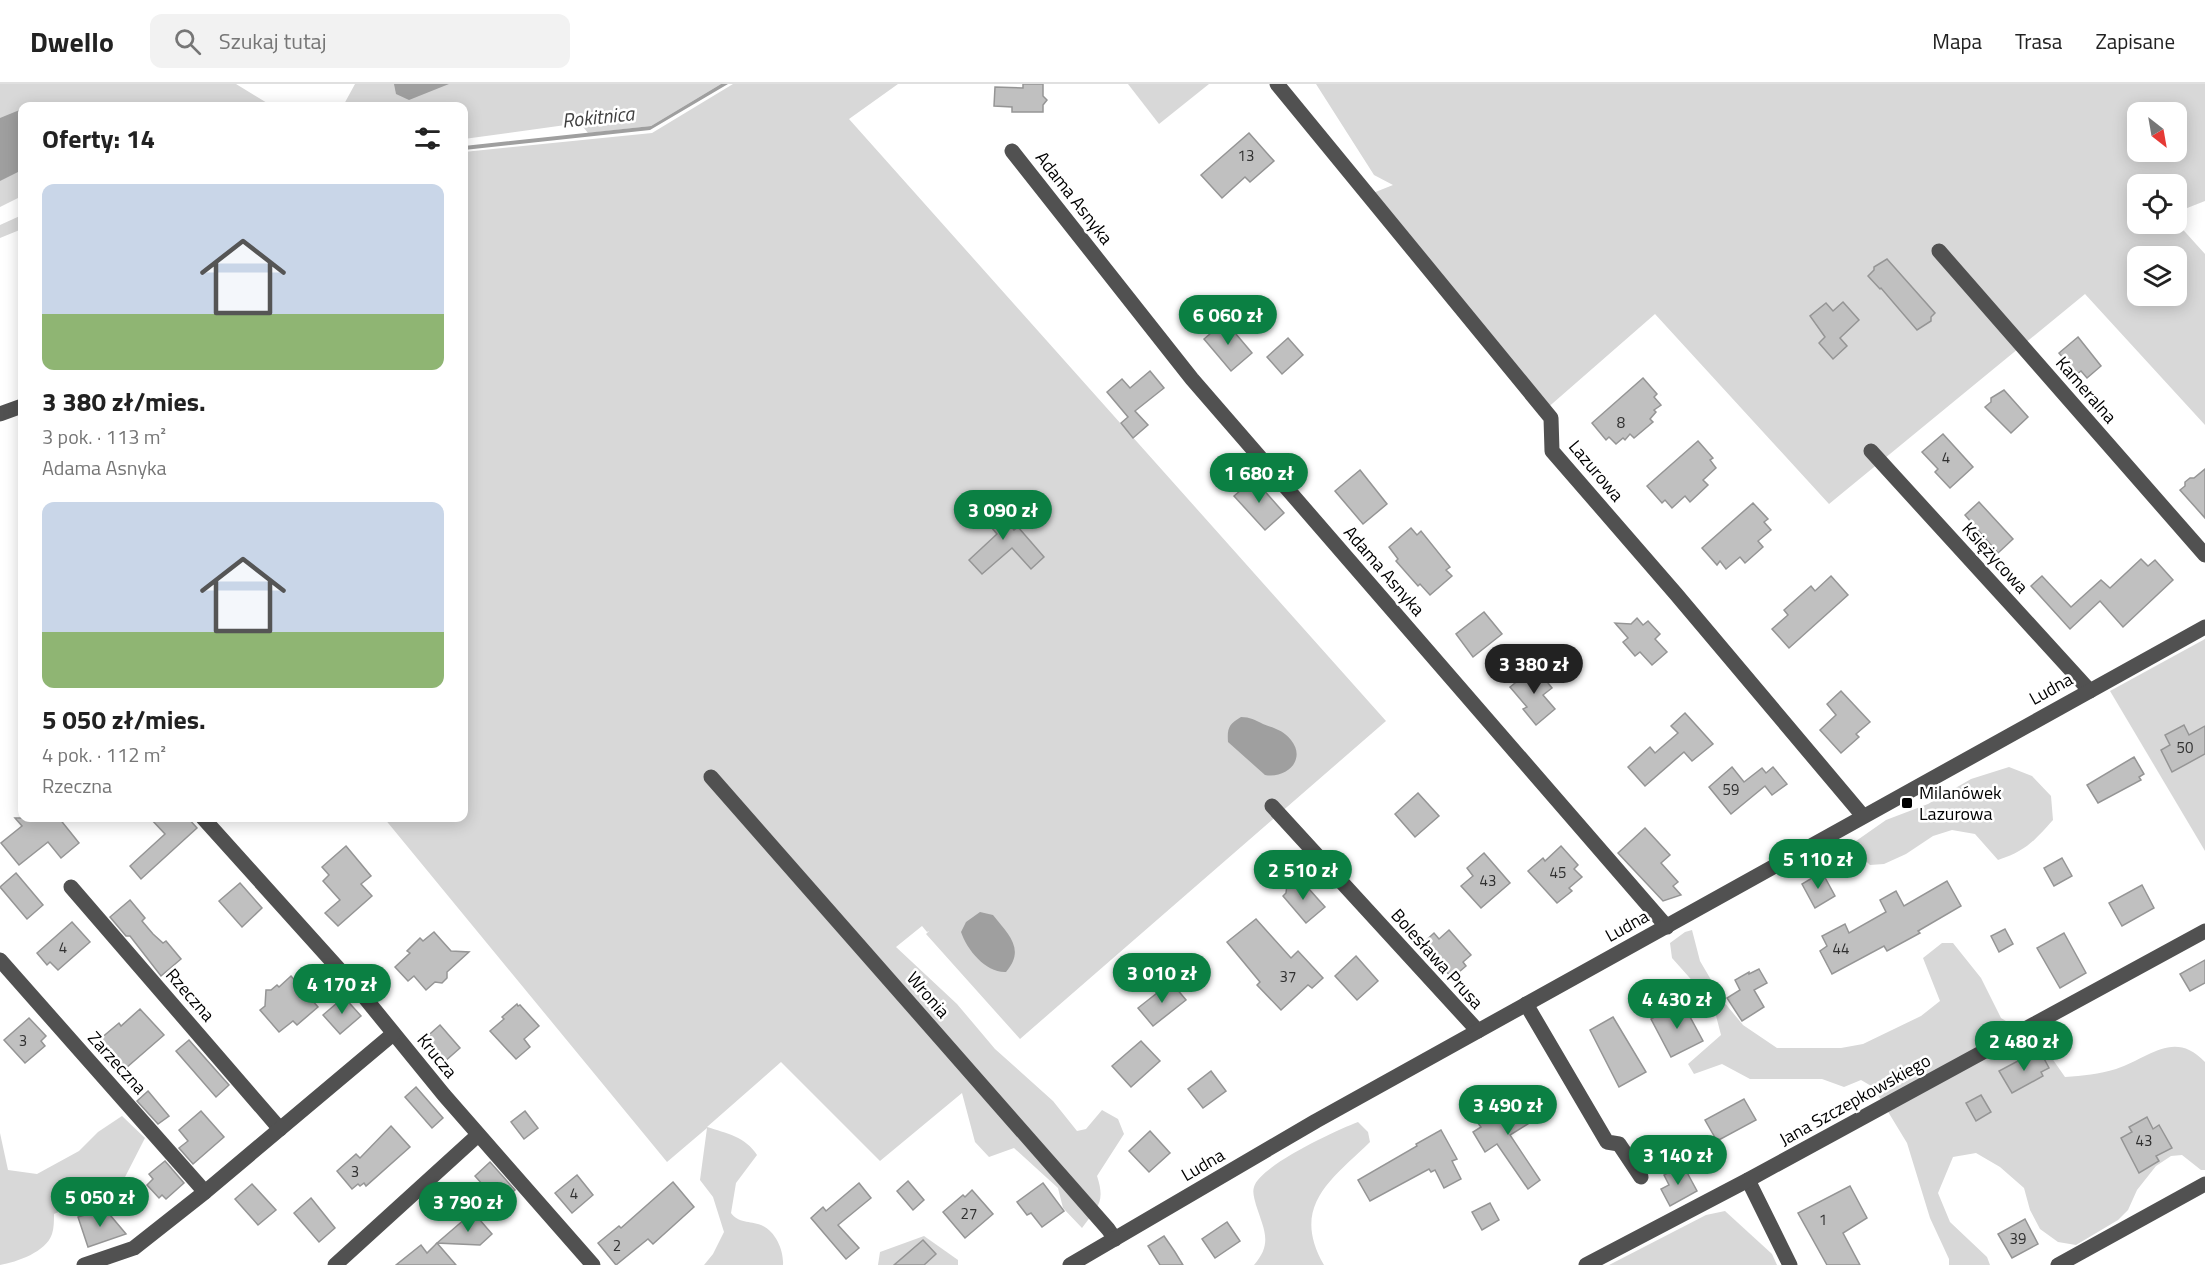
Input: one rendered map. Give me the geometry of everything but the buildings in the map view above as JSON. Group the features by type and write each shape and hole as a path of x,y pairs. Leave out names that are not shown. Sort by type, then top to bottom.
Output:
{"street":[{"name":"Lazurowa","path":"1277,84 1551,418 1552,451 1863,816"},
{"name":"Adama Asnyka","path":"1012,151 1192,380 1667,927"},
{"name":"Kameralna","path":"1938,251 2205,555"},
{"path":"0,414 18,407"},
{"name":"Księżycowa","path":"1872,451 2090,691"},
{"name":"Ludna","path":"1071,1265 1316,1121 2205,627"},
{"name":"Wronia","path":"711,777 1108,1229 1114,1239"},
{"name":"Bolesława Prusa","path":"1272,806 1478,1031"},
{"name":"Krucza","path":"207,822 365,998 478,1135 594,1265"},
{"name":"Rzeczna","path":"71,887 280,1129"},
{"name":"Jana Szczepkowskiego","path":"1586,1265 1748,1180 2205,931"},
{"name":"Zarzeczna","path":"0,960 205,1192"},
{"path":"1526,1004 1607,1142 1619,1144 1641,1177"},
{"path":"84,1265 134,1248 205,1192 393,1034"},
{"path":"335,1265 478,1135"},
{"path":"1748,1180 1790,1265"},
{"path":"2058,1265 2205,1184"}],"shaded area":[{"path":"0,84 236,84 265,102 18,102 18,198 0,207"},
{"path":"355,84 721,84 651,126 588,133 580,123 468,138 468,102 345,102"},
{"path":"394,84 449,84 409,100 396,94"},
{"path":"721,84 728,84 650,130 468,150 468,146 651,126"},
{"path":"733,84 898,84 849,119 1386,721 1020,1039 926,934 929,931 927,932 922,926 896,947 957,1004 995,1049 1053,1101 1077,1131 1086,1129 1102,1110 1118,1119 1124,1134 1097,1176 1100,1185 1100,1199 1096,1209 1082,1228 1063,1208 1058,1188 1014,1148 989,1157 975,1142 962,1093 880,1161 781,1062 707,1127 741,1140 757,1155 736,1183 731,1213 737,1219 761,1225 771,1232 780,1248 783,1265 704,1265 713,1254 724,1232 713,1197 700,1180 707,1128 667,1162 387,822 468,822 468,152 652,133"},
{"path":"1128,84 1209,84 1159,124"},
{"path":"1316,84 2205,84 2205,201 2187,208 2187,174 2127,174 2127,234 2187,234 2205,254 2205,425 2085,294 1829,504 1655,314 1545,410 1368,195 1393,185 1374,175"},
{"path":"18,111 18,172 0,181 0,118"},
{"path":"18,217 18,231 0,238 0,225"},
{"path":"2205,639 2205,851 2110,691"},
{"path":"1241,717 1255,720 1278,730 1291,740 1297,754 1295,761 1287,771 1265,775 1228,742 1230,727"},
{"path":"2009,767 2032,776 2051,796 2053,820 2035,840 2016,853 1998,860 1975,834 1952,830 1933,836 1906,854 1884,864 1870,865 1856,851 1856,841 1886,820 1928,804 1971,779"},
{"path":"980,912 993,915 1013,942 1015,956 1006,972 991,969 985,965 964,939 961,932 966,922"},
{"path":"1692,930 1700,961 1724,1002 1743,1025 1777,1048 1841,1048 1863,1044 1921,1016 1940,1001 1923,958 1942,943 1953,943 1981,978 2001,1018 2029,1035 2049,1054 2065,1077 2116,1069 2161,1049 2183,1048 2194,1052 2205,1062 2205,1170 2201,1170 2182,1155 2171,1156 2156,1166 2137,1190 2128,1210 2118,1220 2076,1245 2058,1242 2040,1229 2030,1210 2024,1188 2000,1167 1976,1153 1953,1157 1938,1193 1950,1222 1987,1257 1990,1265 1949,1265 1949,1259 1930,1218 1907,1143 1873,1087 1861,1080 1844,1087 1822,1079 1750,1079 1722,1064 1694,1074 1688,1064 1721,1035 1713,1004 1672,958 1670,943 1685,932"},
{"path":"122,1116 145,1138 124,1179 126,1191 122,1200 84,1201 54,1214 52,1234 44,1246 22,1259 0,1265 0,1133 8,1170 37,1174 79,1151 98,1132"},
{"path":"1358,1122 1368,1132 1370,1142 1329,1182 1313,1210 1311,1226 1315,1244 1324,1265 1254,1265 1265,1243 1264,1229 1253,1194 1259,1179 1284,1159"},
{"path":"1725,1211 1772,1254 1777,1265 1609,1265 1706,1215"},
{"path":"924,1236 958,1260 958,1265 878,1265 880,1252"}],"place":[{"name":"Milanówek Lazurowa","path":"1907,803"}],"water label":[{"name":"Rokitnica","path":"598,117"}]}
